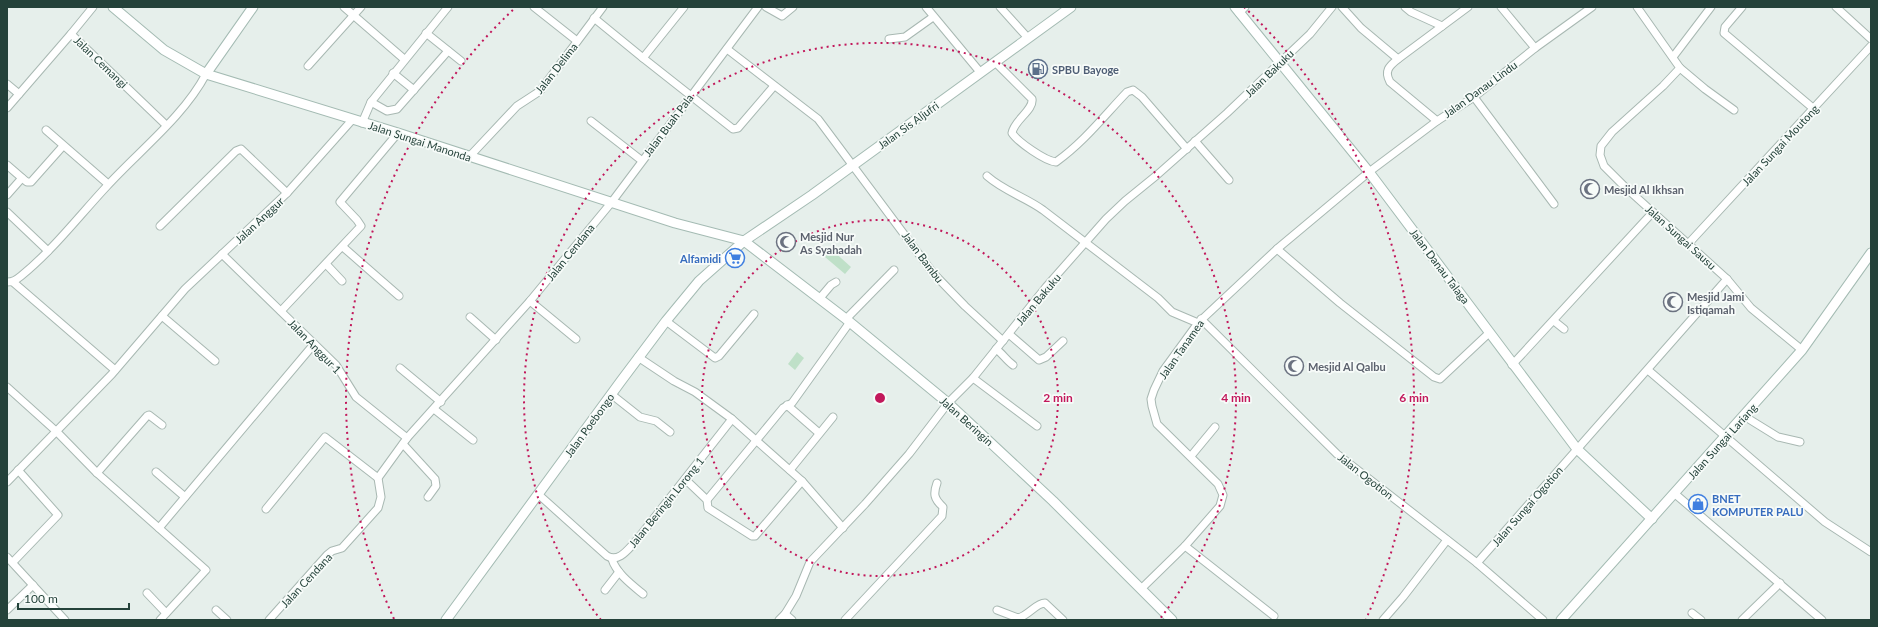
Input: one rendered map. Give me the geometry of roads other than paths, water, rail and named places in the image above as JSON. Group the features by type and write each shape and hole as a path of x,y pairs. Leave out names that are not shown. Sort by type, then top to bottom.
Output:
{"street":[{"path":"71,34 94,7"},
{"name":"Jalan Sungai Manonda","path":"113,7 164,50 206,74 398,133 675,223 744,241"},
{"path":"115,370 10,282 21,276 48,251 108,184 189,101 200,87 206,74 253,7"},
{"path":"344,7 404,59"},
{"path":"308,66 361,7"},
{"path":"362,123 371,102 404,59 448,7"},
{"path":"534,7 577,42"},
{"name":"Jalan Delima","path":"469,157 517,106 540,92 603,7"},
{"path":"643,58 684,7"},
{"name":"Jalan Buah Pala","path":"611,203 641,160 758,7"},
{"path":"766,7 782,16 793,7"},
{"path":"926,7 980,72"},
{"path":"1000,7 1028,38"},
{"name":"Jalan Sis Aljufri","path":"744,241 1071,7"},
{"name":"Jalan Bakuku","path":"779,620 785,614 796,596 810,562 910,454 948,403 973,378 1046,287 1125,201 1187,149 1310,34 1332,7"},
{"path":"1342,7 1361,28 1398,59"},
{"path":"1405,7 1411,12 1442,26"},
{"path":"1437,121 1390,82 1386,75 1387,70 1398,59 1468,7"},
{"path":"1501,7 1535,48"},
{"name":"Jalan Danau Lindu","path":"1369,172 1437,121 1474,96 1535,48 1592,7"},
{"path":"1637,7 1680,68 1705,89 1734,110"},
{"path":"1673,57 1711,7"},
{"path":"1836,7 1871,39"},
{"name":"Jalan Danau Talaga","path":"1240,9 1279,63 1369,172 1577,450 1652,518"},
{"path":"1738,9 1724,29 1724,33 1814,108"},
{"path":"889,38 905,37 934,17"},
{"path":"594,18 730,128 735,129 774,86 727,49"},
{"path":"426,33 461,61"},
{"name":"Jalan Cemangi","path":"7,108 71,34 166,125"},
{"name":"Jalan Sungai Moutong","path":"1689,243 1871,46"},
{"path":"371,102 390,111 398,108 448,50"},
{"path":"995,62 1032,99 1031,106 1014,125 1012,133 1020,141 1048,160 1056,162 1065,155 1101,122 1127,92 1133,90 1142,97 1187,149"},
{"name":"Jalan Sungai Sausu","path":"1680,68 1663,86 1612,132 1601,146 1600,155 1604,166 1624,187 1689,243 1727,279 1751,308 1802,350"},
{"path":"393,73 414,90"},
{"path":"7,84 19,94"},
{"name":"Jalan Bambu","path":"774,86 818,119 934,273 965,306 1003,341"},
{"path":"1474,96 1554,204"},
{"name":"Jalan Anggur","path":"7,482 115,370 186,289 287,193 352,120"},
{"path":"591,121 641,160"},
{"path":"46,130 108,184"},
{"path":"281,311 343,247 361,225 340,202 398,133"},
{"path":"1195,141 1229,180"},
{"path":"7,165 29,183 63,146"},
{"path":"160,226 236,152 241,149 287,193"},
{"name":"Jalan Tanamea","path":"1142,588 1185,546 1220,506 1223,495 1218,484 1192,456 1157,424 1151,398 1163,371 1199,321 1276,248 1369,172"},
{"path":"987,176 998,186 1034,204 1158,298 1172,312 1199,321"},
{"path":"7,194 22,178"},
{"name":"Jalan Cendana","path":"269,620 330,553 342,548 378,508 381,497 378,478 405,441 530,301 611,203"},
{"path":"7,212 48,251"},
{"path":"1512,365 1653,212"},
{"name":"Jalan Beringin","path":"744,241 820,298 948,403 1142,588 1172,620"},
{"name":"Jalan Poebongo","path":"446,620 638,357 666,321 699,281 744,241"},
{"path":"343,247 398,296"},
{"path":"1276,248 1340,303 1434,377 1440,379 1489,333"},
{"name":"Jalan Sungai Lariang","path":"1562,620 1802,350 1871,253"},
{"name":"Jalan Anggur 1","path":"222,254 339,369 356,397 405,441 435,479 436,486 428,497"},
{"path":"326,264 342,281"},
{"path":"707,500 756,440 802,390 848,321 894,270"},
{"name":"Jalan Sungai Ogotion","path":"1477,562 1727,279"},
{"path":"820,298 831,285 836,282"},
{"path":"530,301 576,339"},
{"path":"666,321 715,358 719,356 754,314"},
{"path":"162,316 215,361"},
{"path":"470,317 496,340"},
{"name":"Jalan Ogotion","path":"1199,321 1337,454 1477,562 1543,620"},
{"path":"1554,321 1564,329"},
{"path":"1008,334 1040,360 1044,359 1063,341"},
{"path":"159,528 314,344"},
{"path":"996,349 1004,355 1006,361 1013,365"},
{"path":"638,357 674,381 695,392 732,419 802,481 842,528"},
{"path":"400,368 441,402"},
{"path":"1648,370 1826,522 1871,552"},
{"path":"973,378 1037,426"},
{"path":"7,387 56,432 97,473 206,570 160,620"},
{"path":"611,394 635,414 640,417 656,421 670,432"},
{"path":"787,405 818,433"},
{"path":"434,410 473,440"},
{"path":"97,473 148,415 162,425"},
{"path":"1744,416 1778,437 1800,442"},
{"path":"790,470 818,433 833,417"},
{"name":"Jalan Beringin Lorong 1","path":"612,559 621,556 636,541 732,419"},
{"path":"1192,456 1215,427"},
{"path":"266,509 325,437 378,478"},
{"path":"13,562 58,515 18,470"},
{"path":"156,472 184,497"},
{"path":"685,479 707,500 708,508 752,536 755,536 802,481"},
{"path":"845,620 942,516 943,507 937,502 934,492 937,483"},
{"path":"1674,493 1822,620"},
{"path":"538,494 612,559 619,572 643,594"},
{"path":"1383,620 1403,597 1447,540"},
{"path":"1185,546 1274,616"},
{"path":"7,557 65,620"},
{"path":"605,590 619,572"},
{"path":"1742,620 1780,583"},
{"path":"7,610 33,585"},
{"path":"147,593 166,613"},
{"path":"998,610 1018,618 1034,610 1039,604 1044,603 1063,620"},
{"path":"216,610 227,620"},
{"path":"1692,613 1701,620"},
{"path":"785,614 792,620"}],"place":[{"name":"SPBU Bayoge","path":"1038,69"},
{"name":"Mesjid Al Ikhsan","path":"1590,189"},
{"name":"Mesjid Nur As Syahadah","path":"786,242"},
{"name":"Alfamidi","path":"735,258"},
{"name":"Mesjid Jami Istiqamah","path":"1673,302"},
{"name":"Mesjid Al Qalbu","path":"1294,366"},
{"name":"BNET KOMPUTER PALU","path":"1698,504"}]}
